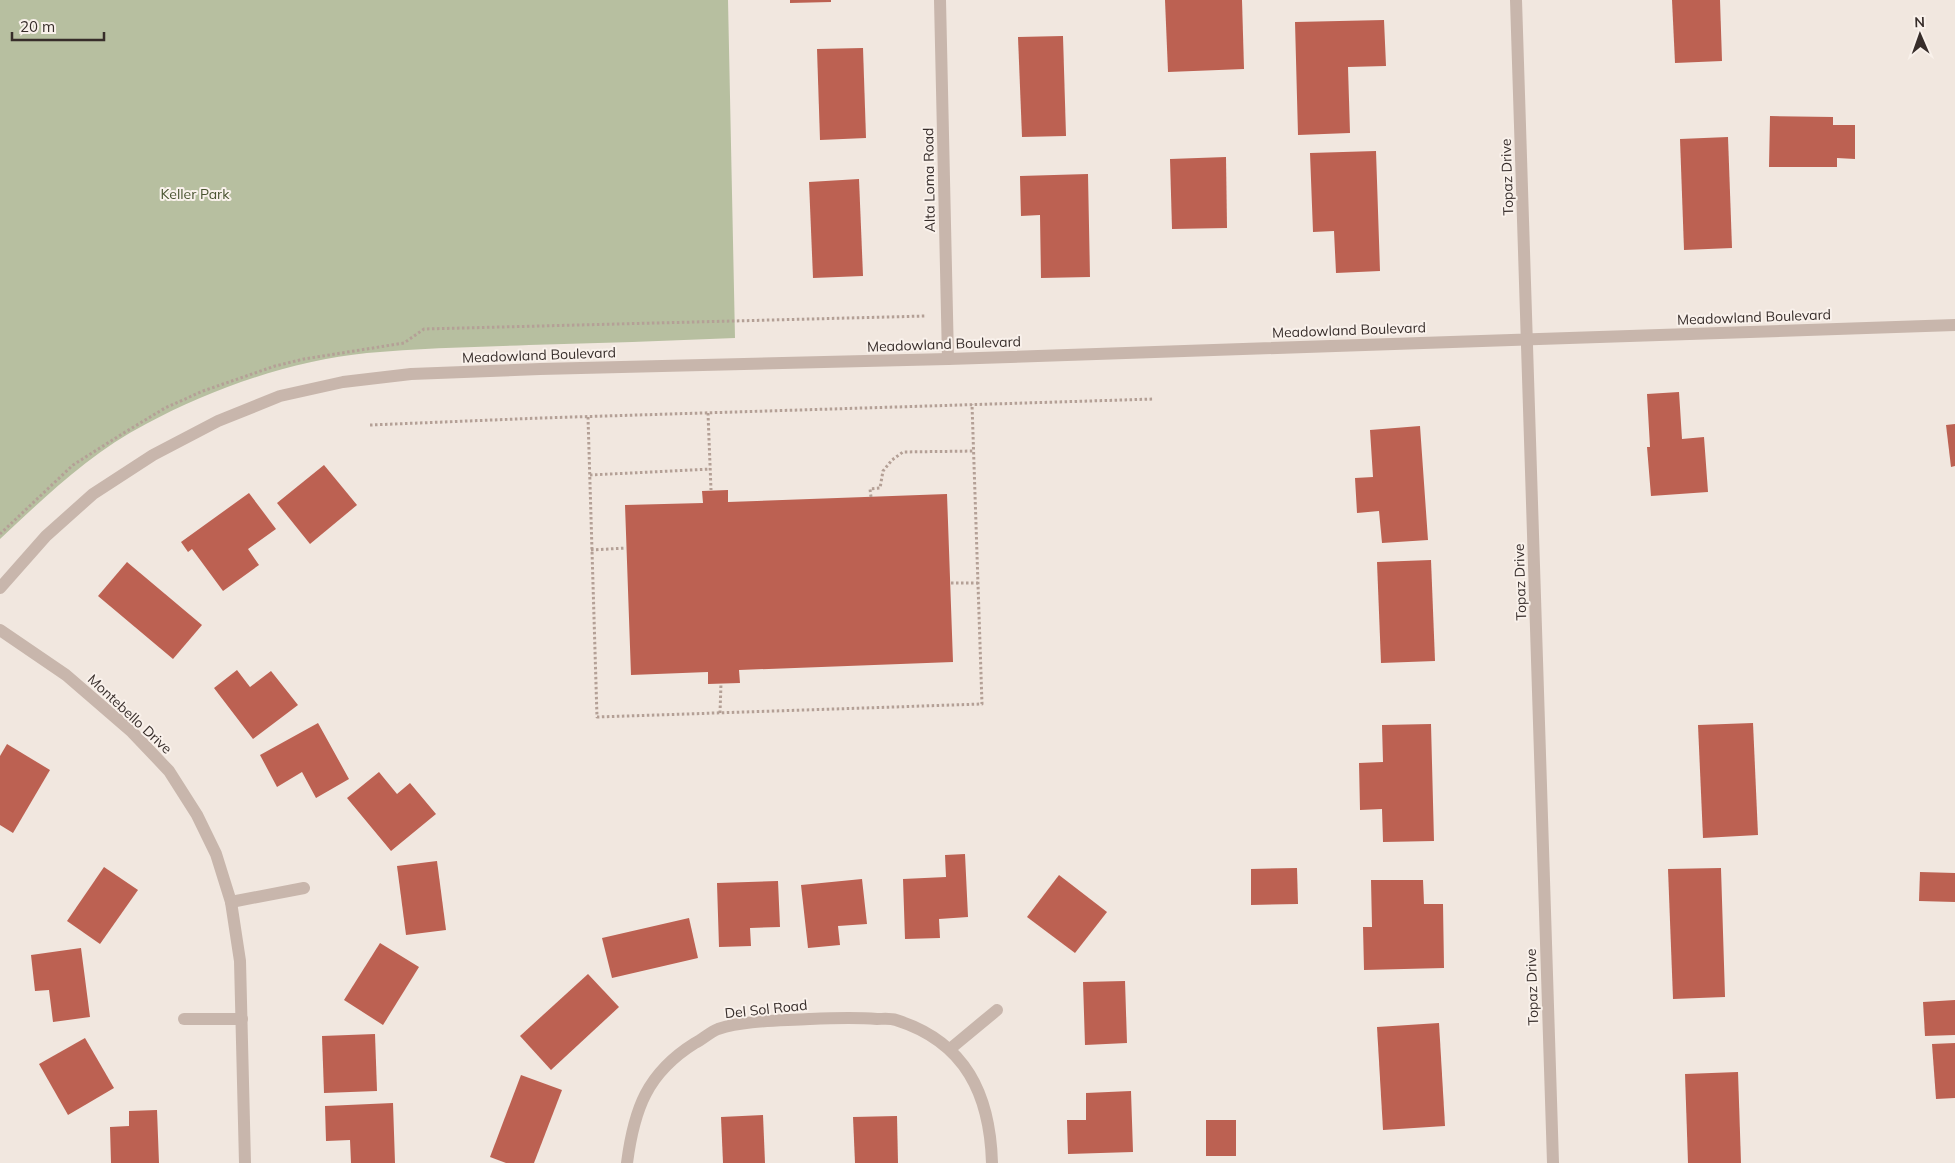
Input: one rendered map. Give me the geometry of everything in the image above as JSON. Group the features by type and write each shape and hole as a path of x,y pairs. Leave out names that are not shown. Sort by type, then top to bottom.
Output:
{"street":[{"name":"Alta Loma Road","path":"940,0 948,359"},
{"name":"Topaz Drive","path":"1516,0 1553,1163"},
{"name":"Meadowland Boulevard","path":"0,588 46,536 93,494 153,455 218,422 280,396 343,382 411,374 948,359 1955,325"},
{"name":"Montebello Drive","path":"0,630 66,675 132,732 169,771 197,815 216,854 232,902 240,961 245,1163"},
{"path":"232,902 304,888"},
{"path":"950,1049 997,1010"},
{"name":"Del Sol Road","path":"627,1163 631,1134 641,1101 660,1071 686,1049 718,1030 754,1023 850,1017 895,1020 926,1033 950,1049 970,1075 985,1107 991,1136 992,1163"},
{"path":"184,1019 242,1019"}],"path":[{"path":"370,426 437,422 1154,398"},
{"path":"588,417 596,717 720,713 982,704 972,404"},
{"path":"708,413 711,490"},
{"path":"871,497 870,489 880,488 883,472 892,460 903,452 974,451"},
{"path":"590,475 710,469"},
{"path":"592,550 626,548"},
{"path":"951,583 978,583"},
{"path":"720,713 721,683"}],"green space":[{"name":"Keller Park","path":"0,0 728,0 735,338 387,351 338,357 281,369 198,399 125,436 87,462 0,539"}],"building":[{"path":"790,0 831,0 831,2 790,3"},
{"path":"1165,0 1242,0 1244,69 1168,72"},
{"path":"1672,0 1720,0 1722,61 1675,63"},
{"path":"1384,20 1386,66 1348,67 1350,133 1298,135 1295,22"},
{"path":"1063,36 1066,136 1022,137 1018,37"},
{"path":"863,48 866,138 820,140 817,49"},
{"path":"1770,116 1833,117 1833,125 1855,125 1855,159 1837,158 1837,167 1769,167"},
{"path":"1728,137 1732,248 1684,250 1680,139"},
{"path":"1376,151 1380,271 1336,273 1334,231 1313,232 1310,153"},
{"path":"1226,157 1227,228 1172,229 1170,159"},
{"path":"1088,174 1090,277 1041,278 1040,215 1021,216 1020,176"},
{"path":"859,179 863,276 813,278 809,182"},
{"path":"1679,392 1682,439 1704,437 1708,492 1651,496 1647,447 1650,447 1647,394"},
{"path":"1955,424 1955,466 1951,467 1946,425"},
{"path":"1420,426 1428,540 1382,543 1379,511 1357,513 1355,478 1373,477 1370,430"},
{"path":"324,465 357,505 310,544 277,503"},
{"path":"728,490 728,502 947,494 953,662 739,670 740,683 708,684 708,672 631,675 625,505 703,503 702,491"},
{"path":"249,493 276,529 248,549 259,565 223,591 192,549 188,552 181,542"},
{"path":"1431,560 1435,661 1381,663 1377,562"},
{"path":"127,562 202,625 173,659 98,596"},
{"path":"237,670 250,687 271,671 298,705 253,739 214,688"},
{"path":"318,723 349,779 316,798 302,772 277,787 260,755"},
{"path":"1753,723 1758,835 1703,838 1698,725"},
{"path":"1431,724 1434,841 1383,842 1382,809 1360,810 1359,763 1383,762 1382,725"},
{"path":"7,744 50,770 13,833 0,825 0,756"},
{"path":"379,772 397,794 410,783 436,814 391,851 347,798"},
{"path":"965,854 968,917 939,919 940,938 905,939 903,879 946,877 945,855"},
{"path":"437,861 446,930 406,935 397,866"},
{"path":"104,867 138,890 100,944 67,921"},
{"path":"1297,868 1298,904 1251,905 1251,869"},
{"path":"1721,868 1725,997 1673,999 1668,869"},
{"path":"1920,872 1955,873 1955,902 1919,901"},
{"path":"1059,875 1107,912 1075,953 1027,917"},
{"path":"862,879 867,924 838,926 840,945 808,948 801,885"},
{"path":"1371,880 1423,880 1424,904 1443,904 1444,968 1364,970 1363,927 1372,927"},
{"path":"778,881 780,927 750,928 751,946 719,947 717,883"},
{"path":"689,918 698,958 612,978 602,938"},
{"path":"380,943 419,967 383,1025 344,1000"},
{"path":"81,948 90,1017 53,1022 49,990 35,991 31,955"},
{"path":"588,974 619,1007 551,1070 520,1036"},
{"path":"1125,981 1127,1043 1085,1045 1083,982"},
{"path":"1955,1000 1955,1035 1925,1036 1923,1002"},
{"path":"1439,1023 1445,1126 1383,1130 1377,1027"},
{"path":"375,1034 377,1091 324,1093 322,1036"},
{"path":"85,1038 114,1088 68,1115 39,1064"},
{"path":"1955,1043 1955,1098 1936,1099 1932,1044"},
{"path":"1738,1072 1741,1163 1688,1163 1685,1074"},
{"path":"521,1075 562,1090 534,1163 506,1163 490,1157"},
{"path":"1131,1091 1133,1152 1068,1154 1067,1120 1086,1120 1086,1093"},
{"path":"393,1103 395,1163 351,1163 350,1140 326,1141 325,1106"},
{"path":"157,1110 159,1163 111,1163 110,1127 129,1126 129,1111"},
{"path":"763,1115 765,1163 723,1163 721,1117"},
{"path":"897,1116 898,1163 855,1163 853,1117"},
{"path":"1206,1120 1236,1120 1236,1156 1206,1156"}]}
